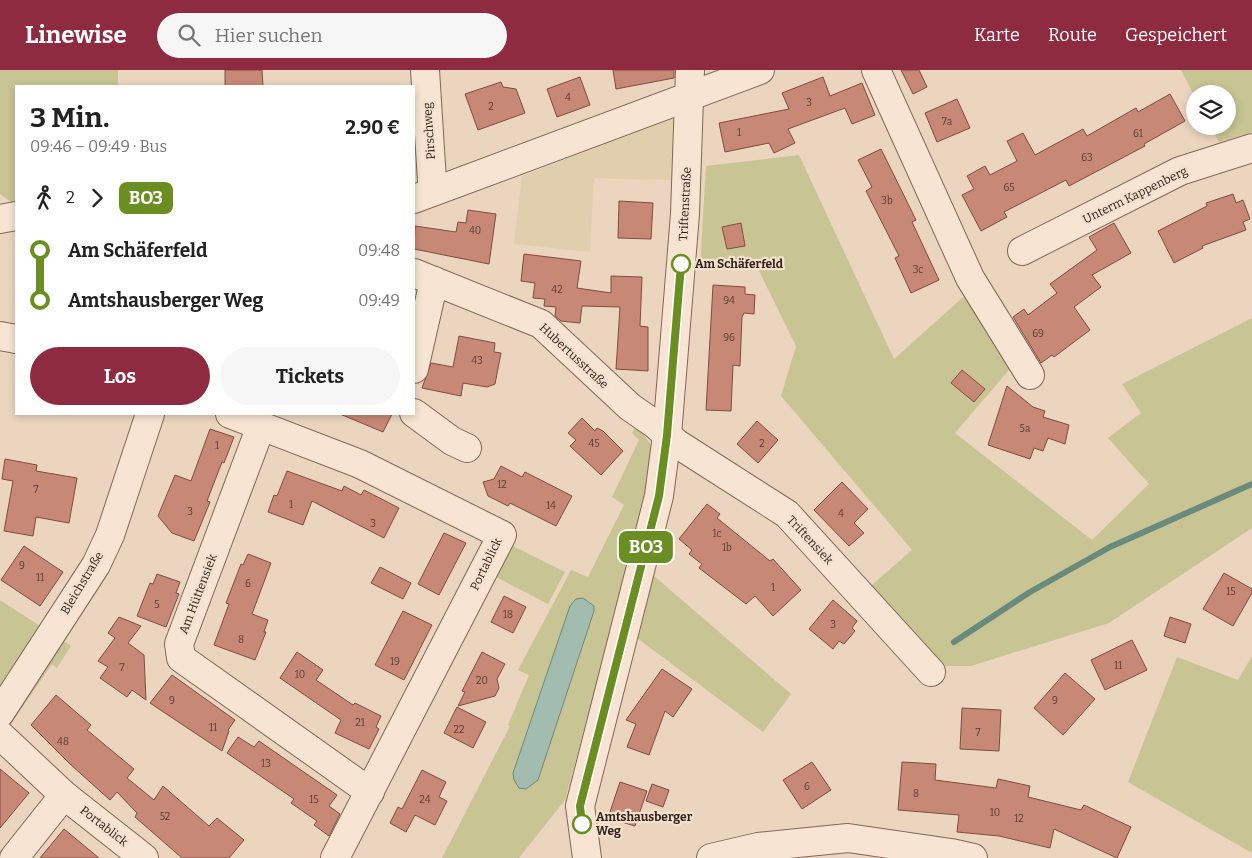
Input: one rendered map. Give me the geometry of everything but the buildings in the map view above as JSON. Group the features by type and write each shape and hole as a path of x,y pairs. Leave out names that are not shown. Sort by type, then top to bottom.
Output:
{"street":[{"name":"Pirschweg","path":"425,70 432,180 425,195"},
{"path":"425,195 690,83 760,70"},
{"path":"876,70 970,278 1030,375"},
{"name":"Triftenstraße","path":"587,858 580,806 659,496 667,435 685,214 690,83"},
{"name":"Unterm Kappenberg","path":"1022,251 1180,171 1252,148"},
{"path":"0,218 15,216"},
{"path":"415,360 424,277"},
{"name":"Hubertusstraße","path":"424,277 541,324 630,407 667,435"},
{"path":"0,336 15,339"},
{"path":"415,414 452,441 467,448"},
{"name":"Bleichstraße","path":"0,713 96,565 110,535 150,415"},
{"name":"Portablick","path":"233,415 360,464 502,535 336,858"},
{"name":"Am Hüttensiek","path":"261,426 179,644 179,652 181,658 370,792"},
{"name":"Triftensiek","path":"667,435 787,514 931,672"},
{"name":"Portablick","path":"0,735 64,795 144,858"},
{"path":"14,858 64,795"},
{"path":"710,858 758,847 848,838 973,858"}],"shaded area":[{"path":"0,70 118,70 118,85 15,85 15,204 0,194"},
{"path":"1181,70 1252,70 1252,132 1219,142 1215,135 1236,135 1236,85 1189,85"},
{"path":"677,115 673,180 594,178 590,252 514,244 522,176"},
{"path":"799,155 894,359 971,290 1015,363 955,433 1092,540 1149,484 1108,438 1141,413 1122,384 1252,318 1252,528 1109,623 971,666 941,666 865,591 912,550 781,396 796,346 758,269 700,270 706,166"},
{"path":"637,424 652,447 645,505 565,800 519,858 442,858 510,726 508,725 529,675 518,670 571,570 588,577 624,505 612,497 639,440 632,433"},
{"path":"509,544 565,572 548,604 492,575"},
{"path":"653,575 791,694 763,732 637,638"},
{"path":"583,598 594,606 594,611 538,780 526,789 519,788 514,780 513,773 570,606 576,599"},
{"path":"0,600 71,646 57,668 52,664 0,740"},
{"path":"1252,656 1252,853 1128,782 1177,657 1238,680"}],"waterway":[{"path":"954,642 1030,592 1110,547 1252,484"}],"bus line":[{"name":"BO3","path":"582,824 580,806 659,496 667,435 681,264"}],"place":[{"name":"Am Schäferfeld","path":"681,264"},
{"name":"Amtshausberger Weg","path":"582,824"}]}
